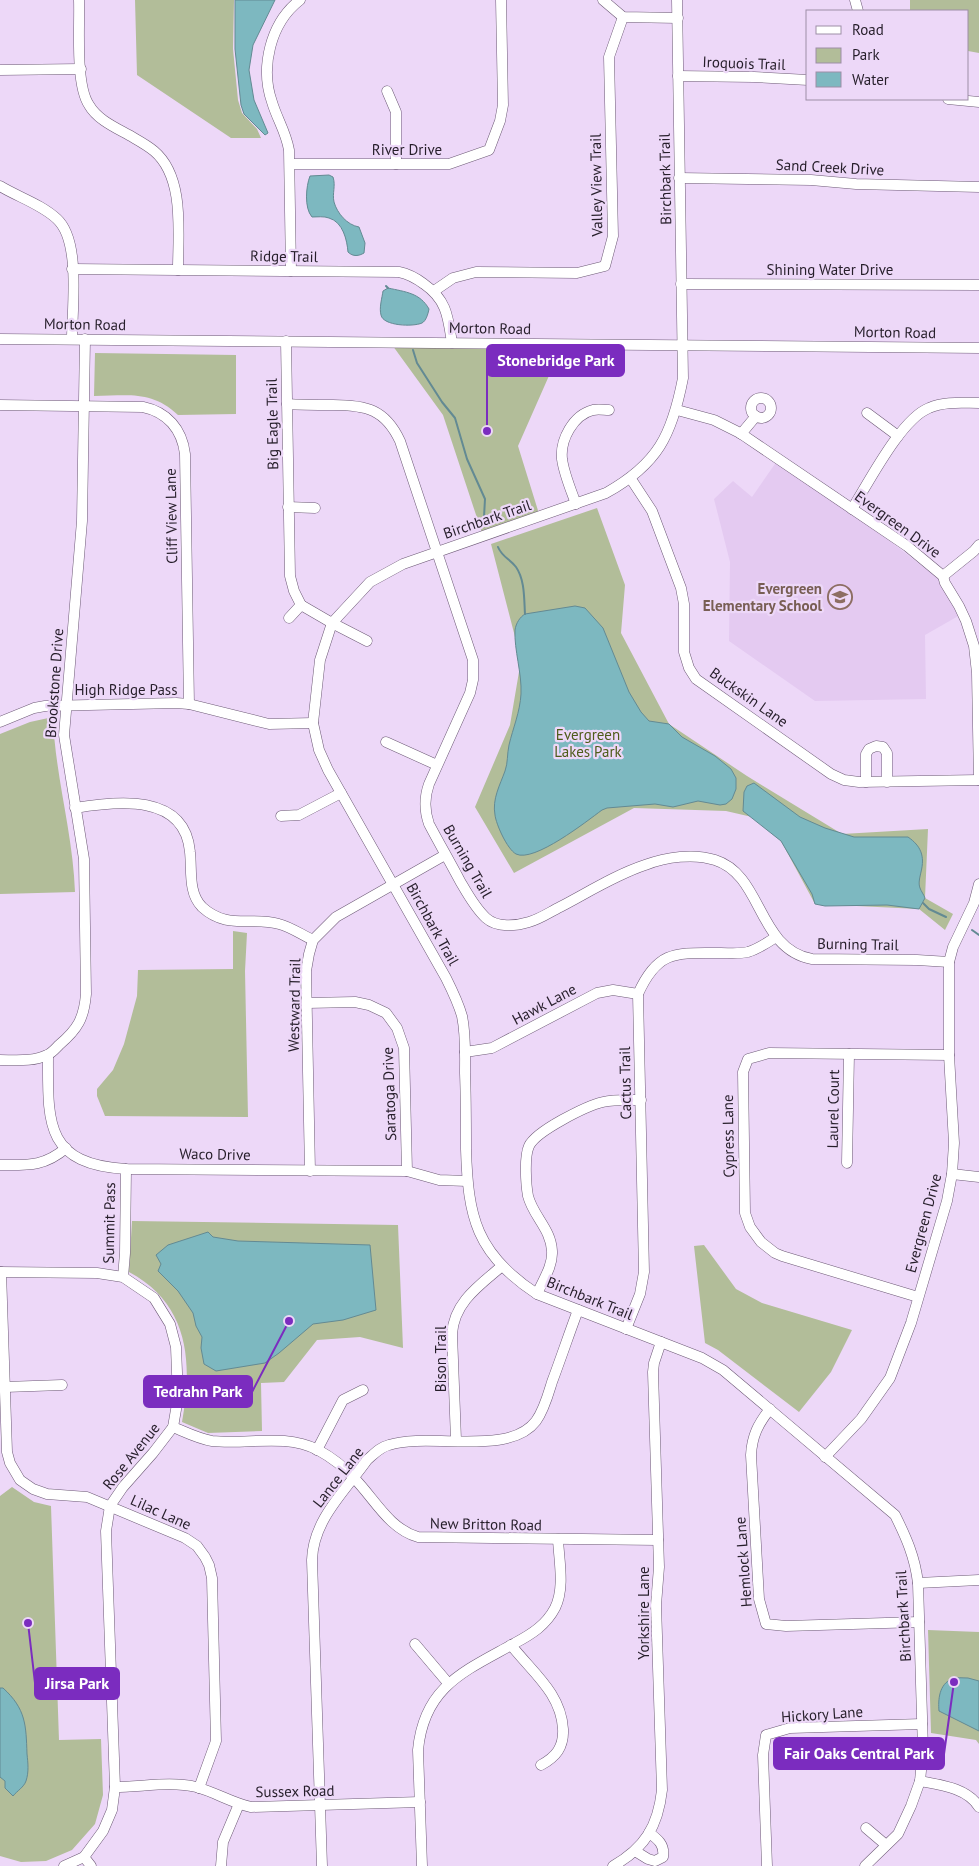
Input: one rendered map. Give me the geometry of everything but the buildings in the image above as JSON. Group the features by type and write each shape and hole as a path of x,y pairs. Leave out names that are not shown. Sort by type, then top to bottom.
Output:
{"street":[{"path":"79,0 81,69 84,96 94,112 106,122 154,151 169,172 176,193 178,270"},
{"path":"291,271 290,164 287,139 269,94 267,64 271,42 278,27 300,0"},
{"name":"River Drive","path":"290,164 449,164 489,150 500,120 503,105 501,0"},
{"path":"604,0 623,17 678,18"},
{"name":"Birchbark Trail","path":"677,0 682,378 677,410 662,444 631,479 606,493 403,564 370,582 332,624 320,660 313,723 322,757 455,996 464,1029 467,1182 470,1205 485,1243 502,1266 524,1286 537,1294 716,1365 895,1514 912,1550 918,1583 923,1750 920,1781 898,1834 865,1866"},
{"name":"Valley View Trail","path":"434,291 453,278 476,272 577,273 605,266 613,236 609,57 623,17"},
{"path":"0,70 81,69"},
{"name":"Iroquois Trail","path":"678,76 806,80"},
{"path":"387,90 396,112 396,164"},
{"path":"958,100 979,102"},
{"name":"Sand Creek Drive","path":"679,178 811,180 856,184 979,187"},
{"path":"0,186 40,207 58,220 69,239 72,256 72,339"},
{"name":"Ridge Trail","path":"72,269 399,272 411,275 434,291 447,312 452,343"},
{"name":"Shining Water Drive","path":"681,284 979,285"},
{"name":"Morton Road","path":"0,339 979,348"},
{"name":"Brookstone Drive","path":"0,1060 24,1060 48,1055 72,1034 81,1019 85,1006 84,866 64,745 82,521 85,340"},
{"name":"Big Eagle Trail","path":"286,341 290,576 294,591 301,605"},
{"path":"852,509 898,436 910,421 927,408 948,402 979,403"},
{"name":"Burning Trail","path":"287,404 357,405 370,409 388,421 400,441 471,650 474,671 470,693 425,795 424,805 429,824 469,896 485,918 500,925 533,921 645,865 682,857 710,858 736,871 776,937 792,952 812,958 949,962"},
{"name":"Cliff View Lane","path":"0,405 137,406 148,408 170,420 182,438 185,464 189,704"},
{"path":"576,504 562,461 564,439 575,422 584,415 594,409 609,410"},
{"name":"Evergreen Drive","path":"677,410 714,420 741,434 907,546 943,576 944,583 963,614 976,645 979,780"},
{"path":"867,413 898,436"},
{"path":"741,434 756,416"},
{"name":"Buckskin Lane","path":"631,479 652,511 681,588 684,604 684,652 689,668 696,678 831,774 844,780 866,782 979,780"},
{"path":"288,507 315,508"},
{"path":"943,576 979,545"},
{"path":"288,618 301,605 332,624 366,641"},
{"name":"High Ridge Pass","path":"0,722 34,708 45,706 176,703 189,704 269,724 313,723"},
{"path":"386,742 437,766"},
{"path":"866,782 866,754 869,749 876,746 883,747 886,754 887,782"},
{"path":"281,816 299,815 342,793"},
{"path":"75,808 94,805 139,804 164,810 170,814 185,832 190,852 191,882 202,906 216,916 227,920 278,924 313,940"},
{"name":"Westward Trail","path":"310,1170 306,964 313,940 336,917 446,854"},
{"name":"Evergreen Drive","path":"825,1457 861,1419 890,1378 908,1331 947,1201 952,1174 954,1143 949,1055 949,962 953,947 974,903 979,884"},
{"name":"Cactus Trail","path":"626,1328 644,1279 638,994 652,968 669,957 686,953 742,953 754,950 776,937"},
{"name":"Hawk Lane","path":"465,1052 492,1048 597,994 613,990 638,994"},
{"name":"Saratoga Drive","path":"307,1004 355,1002 369,1005 386,1013 397,1028 404,1048 406,1171"},
{"name":"Cypress Lane","path":"918,1297 775,1253 760,1242 754,1234 745,1213 742,1080 748,1059 769,1053 949,1055"},
{"name":"Laurel Court","path":"847,1163 849,1054"},
{"name":"Waco Drive","path":"48,1055 49,1114 54,1130 66,1148 78,1158 93,1165 126,1169 406,1171 439,1180 467,1182"},
{"path":"537,1294 549,1268 552,1253 550,1235 528,1196 526,1158 528,1147 534,1139 551,1126 594,1104 609,1101 641,1100"},
{"path":"0,1165 38,1164 57,1156 66,1148"},
{"name":"Summit Pass","path":"123,1277 126,1169"},
{"path":"952,1174 979,1177"},
{"name":"Bison Trail","path":"456,1440 452,1334 454,1320 458,1308 466,1298 502,1266"},
{"name":"Rose Avenue","path":"1,1272 96,1273 123,1277 154,1298 165,1314 176,1347 178,1398 173,1427 123,1487 110,1506 106,1536 115,1787 113,1804 109,1820 103,1831 84,1857 64,1866"},
{"name":"Lilac Lane","path":"1,1272 7,1452 10,1463 20,1480 42,1493 80,1496 110,1506 185,1538 197,1546 209,1565 212,1578 216,1741 199,1788"},
{"name":"Lance Lane","path":"322,1866 312,1554 314,1540 323,1520 367,1460 377,1451 388,1445 410,1441 507,1439 524,1432 541,1414 578,1310"},
{"name":"Yorkshire Lane","path":"613,1866 644,1844 658,1812 662,1790 656,1605 659,1567 653,1372 661,1342"},
{"path":"5,1386 62,1385"},
{"path":"317,1450 343,1400 363,1390"},
{"name":"Hemlock Lane","path":"770,1409 756,1430 751,1455 759,1599 766,1624 786,1626 919,1622"},
{"name":"New Britton Road","path":"173,1427 211,1441 279,1440 298,1443 317,1450 336,1462 354,1478 396,1526 413,1536 424,1538 658,1540"},
{"path":"422,1866 418,1758 421,1733 429,1711 448,1683 466,1670 536,1631 543,1624 555,1608 560,1584 558,1540"},
{"path":"918,1583 979,1580"},
{"path":"415,1644 448,1683"},
{"path":"511,1645 553,1694 559,1708 563,1731 560,1750 553,1759 541,1765"},
{"name":"Hickory Lane","path":"767,1866 763,1755 766,1735 790,1728 922,1724"},
{"path":"920,1781 960,1792 975,1801 979,1807"},
{"name":"Sussex Road","path":"115,1787 182,1785 199,1788 239,1804 257,1808 420,1802"},
{"path":"221,1866 222,1847 239,1804"},
{"path":"866,1828 886,1845"},
{"path":"635,1850 648,1859 655,1861 663,1857 662,1844 649,1833"},
{"path":"84,1857 91,1866"}],"shaded area":[{"name":"Evergreen Elementary School","path":"777,461 852,512 939,579 960,615 925,635 926,699 815,701 729,641 730,562 714,499 733,481 752,497"}],"green space":[{"path":"135,0 234,0 233,49 238,100 242,113 257,129 261,138 231,138 137,75"},
{"path":"910,0 979,0 979,53 969,51 969,10 910,10"},
{"path":"390,342 563,344 518,446 540,517 483,536 443,415"},
{"path":"95,353 236,355 236,414 178,415 158,401 149,398 128,395 94,396"},
{"name":"Evergreen Lakes Park","path":"597,508 625,585 621,633 669,724 747,776 842,834 928,829 925,898 953,914 945,930 919,909 815,904 781,841 752,817 726,811 634,808 514,873 475,807 510,725 521,660 491,544"},
{"path":"53,717 57,761 74,870 75,892 0,894 0,734 30,722"},
{"path":"233,931 247,933 245,971 248,1117 105,1116 97,1096 97,1089 113,1070 124,1044 137,996 138,970 233,969"},
{"path":"132,1221 398,1225 403,1348 360,1337 317,1340 284,1382 261,1383 262,1431 208,1433 182,1422 187,1378 182,1336 175,1318 164,1300 149,1285 129,1272"},
{"path":"704,1245 736,1289 762,1303 852,1330 831,1372 799,1412 718,1350 705,1343 694,1246"},
{"path":"12,1487 34,1502 51,1506 59,1740 101,1739 103,1795 95,1824 72,1850 46,1861 21,1862 0,1856 0,1496"},
{"path":"928,1630 979,1632 979,1744 976,1740 931,1733"}],"water":[{"path":"235,0 275,0 253,45 249,70 254,100 268,133 265,135 244,114 241,105 235,49"},
{"path":"329,175 334,180 334,202 337,210 343,218 359,227 365,243 364,253 362,254 354,255 348,252 347,242 338,223 325,217 312,217 309,213 306,197 310,176"},
{"path":"388,288 417,296 425,304 429,309 427,317 422,323 399,325 383,319 380,312 381,303 383,291"},
{"path":"575,606 585,608 603,628 629,692 641,712 649,721 669,724 682,737 715,756 731,769 736,778 736,789 732,799 726,804 720,805 698,801 673,807 655,804 607,808 547,847 524,855 516,854 502,836 494,809 497,792 506,768 509,745 520,701 521,686 515,630 518,620 525,614"},
{"path":"754,783 800,817 825,828 854,837 908,837 919,848 922,856 919,884 925,898 919,909 887,905 825,906 815,904 812,894 781,841 743,811 744,792 747,786"},
{"path":"208,1232 213,1237 238,1241 370,1245 376,1310 343,1320 313,1324 265,1363 216,1371 204,1364 201,1348 202,1337 196,1326 193,1313 178,1291 158,1271 161,1264 156,1255 168,1245"},
{"path":"954,1678 968,1678 979,1681 979,1731 939,1711 939,1697 944,1685"},
{"path":"0,1688 3,1688 11,1696 20,1710 26,1734 27,1778 24,1785 13,1796 5,1788 5,1781 0,1777"}],"waterway":[{"path":"413,350 417,363 442,402 455,418 467,459 485,499 484,517 486,520"},
{"path":"498,547 519,572 524,590 525,614"},
{"path":"923,903 929,909 946,917"},
{"path":"972,930 979,935"}],"place":[{"name":"Stonebridge Park","path":"487,431"},
{"name":"Evergreen Elementary School","path":"840,597"},
{"name":"Tedrahn Park","path":"289,1321"},
{"name":"Jirsa Park","path":"28,1623"},
{"name":"Fair Oaks Central Park","path":"954,1682"}]}
